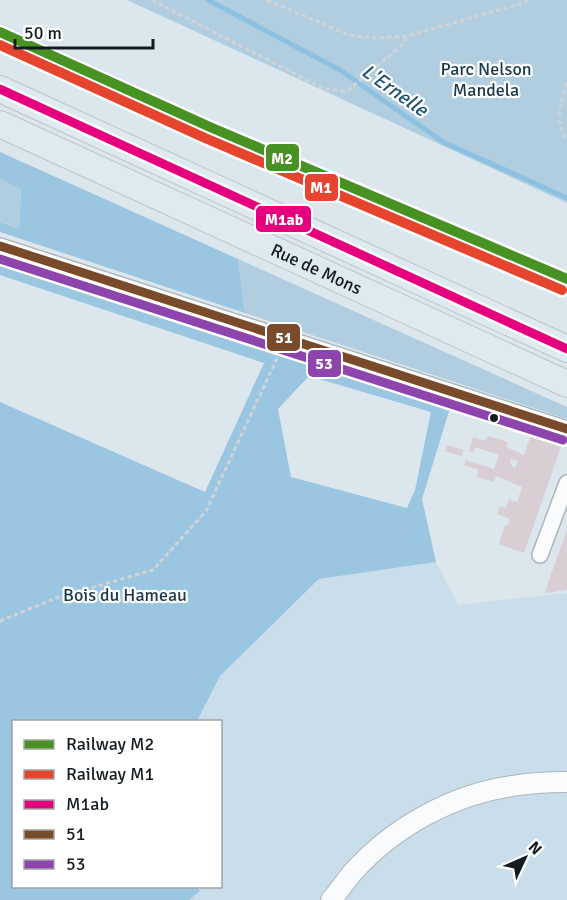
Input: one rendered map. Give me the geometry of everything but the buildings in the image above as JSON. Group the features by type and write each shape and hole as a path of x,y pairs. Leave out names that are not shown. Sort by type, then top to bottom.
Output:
{"highway":[{"name":"Rue de Mons","path":"0,88 567,349"},
{"name":"Rue de Mons","path":"0,124 567,384"}],"street":[{"path":"0,246 567,429"},
{"path":"540,555 567,483"},
{"path":"331,900 354,871 375,851 400,831 427,815 454,802 490,790 510,786 567,782"}],"path":[{"path":"153,0 324,89 347,91 400,47 407,36"},
{"path":"267,0 349,35 375,38 407,36 528,0"},
{"path":"567,83 559,122 567,141"},
{"path":"0,621 58,597 153,570 206,511 285,339"}],"shaded area":[{"path":"0,23 213,120 567,271 567,296 371,214 0,49"},
{"path":"436,562 458,605 567,593 567,900 189,900 200,891 198,888 222,888 222,720 198,720 220,676 320,579"}],"green space":[{"name":"Parc Nelson Mandela","path":"127,0 567,0 567,203"},
{"path":"0,152 238,259 245,313 0,232 0,222 19,229 21,189 0,179"},
{"path":"0,179 21,188 19,229 0,222"},
{"name":"Bois du Hameau","path":"0,257 450,408 422,499 436,562 319,579 220,676 198,720 12,720 12,888 198,888 200,891 189,900 0,900 0,402 205,492 264,363 0,275","holes":["309,376 431,412 415,490 407,508 291,477 278,409"]},
{"path":"238,259 567,407 567,419 245,313"}],"waterway":[{"name":"L'Ernelle","path":"208,0 340,70 443,142 567,198"}],"rail line":[{"name":"M2","path":"0,32 210,127 567,279"},
{"name":"M1","path":"0,45 205,138 562,290"}],"transit line":[{"name":"M1ab","path":"0,89 567,349"},
{"name":"51","path":"0,246 567,429"},
{"name":"53","path":"0,259 563,440"}]}
